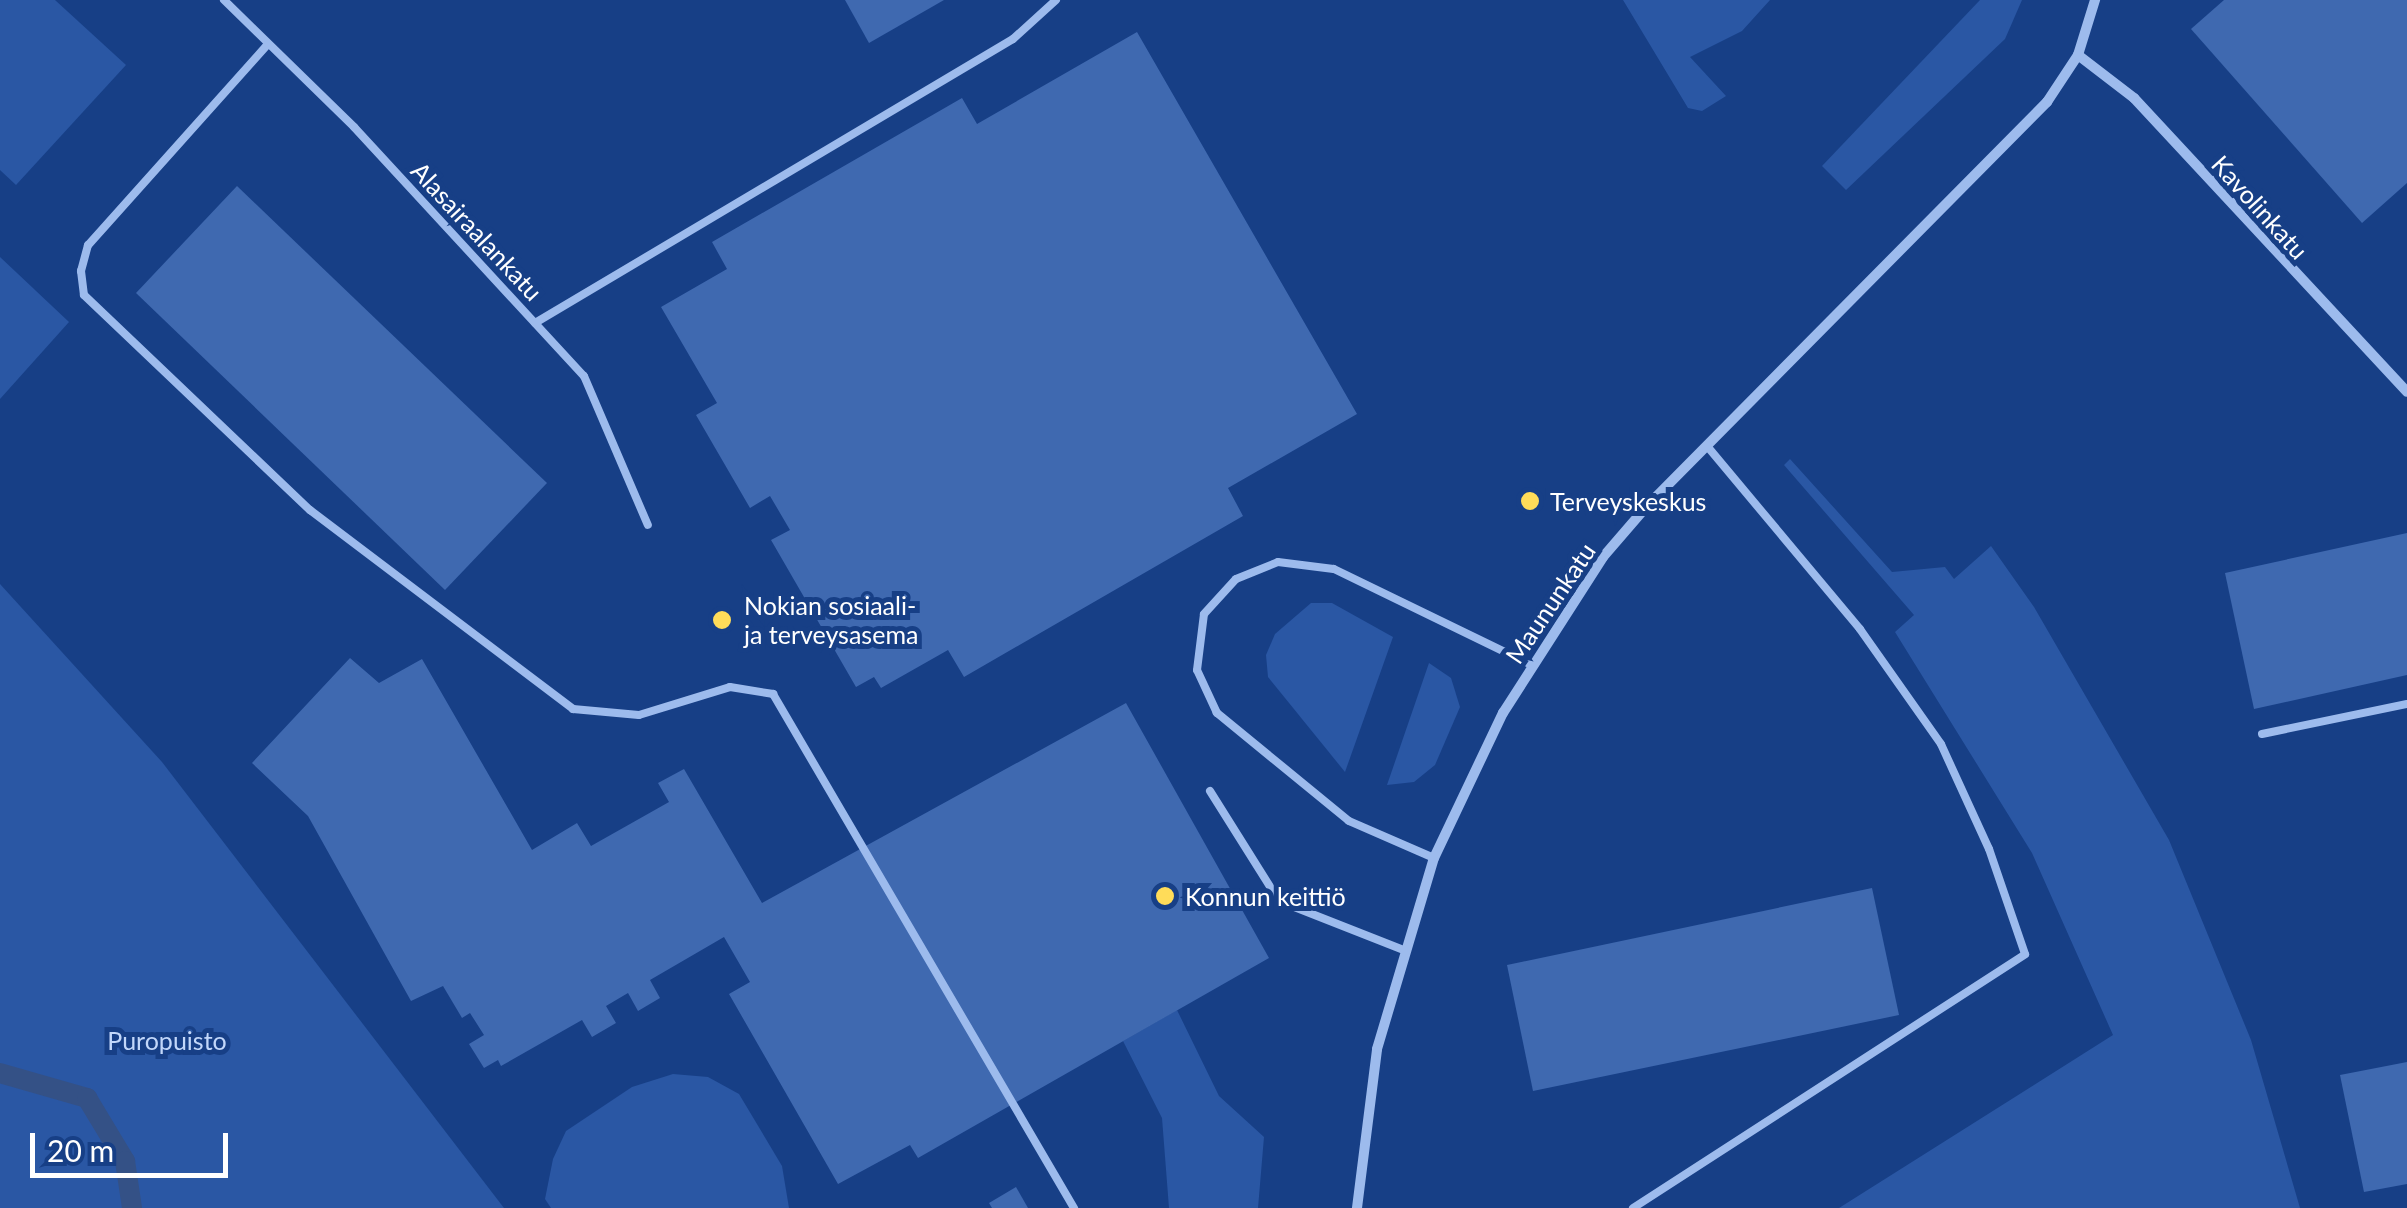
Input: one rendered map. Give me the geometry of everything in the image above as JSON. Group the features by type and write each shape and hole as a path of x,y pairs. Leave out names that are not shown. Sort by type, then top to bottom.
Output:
{"street":[{"name":"Maununkatu","path":"1357,1208 1377,1048 1434,858 1532,666 1603,556 2010,142 2078,54 2095,0"},
{"name":"Kavolinkatu","path":"2078,54 2134,98 2386,376 2407,392"}],"lane":[{"name":"Alasairaalankatu","path":"224,0 584,376 648,525"},
{"path":"535,322 1013,39 1056,0"},
{"path":"268,44 88,244 81,271 84,295 310,510 573,709 639,715 730,688 772,694 1074,1208"},
{"path":"1632,1208 2024,954 1988,848 1942,744 1860,629 1708,447"},
{"path":"1434,858 1349,821 1217,713 1197,670 1204,614 1236,579 1278,562 1334,568 1532,666"},
{"path":"2262,734 2407,704"},
{"path":"1210,791 1279,901 1406,951"}],"green space":[{"path":"0,0 55,0 126,65 16,185 0,170"},
{"path":"1623,0 1770,0 1742,31 1690,57 1726,96 1702,111 1688,108"},
{"path":"1980,0 2022,0 2005,39 1846,190 1822,166"},
{"path":"0,257 69,322 0,399"},
{"path":"1790,459 1892,572 1945,567 1954,579 1991,546 2034,607 2169,840 2251,1040 2300,1208 1839,1208 2113,1035 2032,853 1895,632 1914,615 1784,465"},
{"name":"Puropuisto","path":"0,584 162,762 504,1208 0,1208"},
{"path":"1311,603 1332,603 1393,637 1345,772 1268,677 1266,655 1275,634"},
{"path":"1429,663 1451,678 1460,707 1435,765 1414,782 1387,785"},
{"path":"1177,1010 1219,1096 1264,1137 1258,1208 1169,1208 1162,1118 1123,1041"},
{"path":"673,1074 708,1077 739,1094 782,1166 789,1208 551,1208 545,1199 553,1159 566,1131 632,1087"}],"building":[{"path":"845,0 944,0 869,43"},
{"path":"2224,0 2407,0 2407,183 2362,223 2191,29"},
{"path":"1137,32 1357,414 1228,488 1243,516 964,677 948,650 881,688 874,677 856,687 771,540 790,530 770,496 750,508 696,415 717,403 661,307 727,269 712,242 962,98 977,124"},
{"path":"237,186 547,483 445,590 136,293"},
{"path":"2407,533 2407,675 2254,709 2225,573"},
{"path":"350,658 379,683 422,659 532,850 577,823 591,846 669,802 658,783 684,769 762,903 1126,703 1269,958 918,1158 910,1145 838,1184 729,994 750,982 724,937 650,980 660,998 638,1011 628,993 606,1006 616,1023 592,1037 582,1020 501,1066 498,1060 484,1068 469,1044 484,1035 470,1013 462,1018 443,986 411,1001 308,816 252,763"},
{"path":"1872,888 1899,1015 1533,1091 1507,965"},
{"path":"2407,1062 2407,1184 2364,1192 2340,1075"},
{"path":"1016,1187 1028,1208 992,1208 989,1203"}],"waterway":[{"path":"0,1073 87,1098 125,1161 132,1208"}],"place":[{"name":"Terveyskeskus","path":"1530,501"},
{"name":"Nokian sosiaali- ja terveysasema","path":"722,620"},
{"name":"Konnun keittiö","path":"1165,896"}]}
